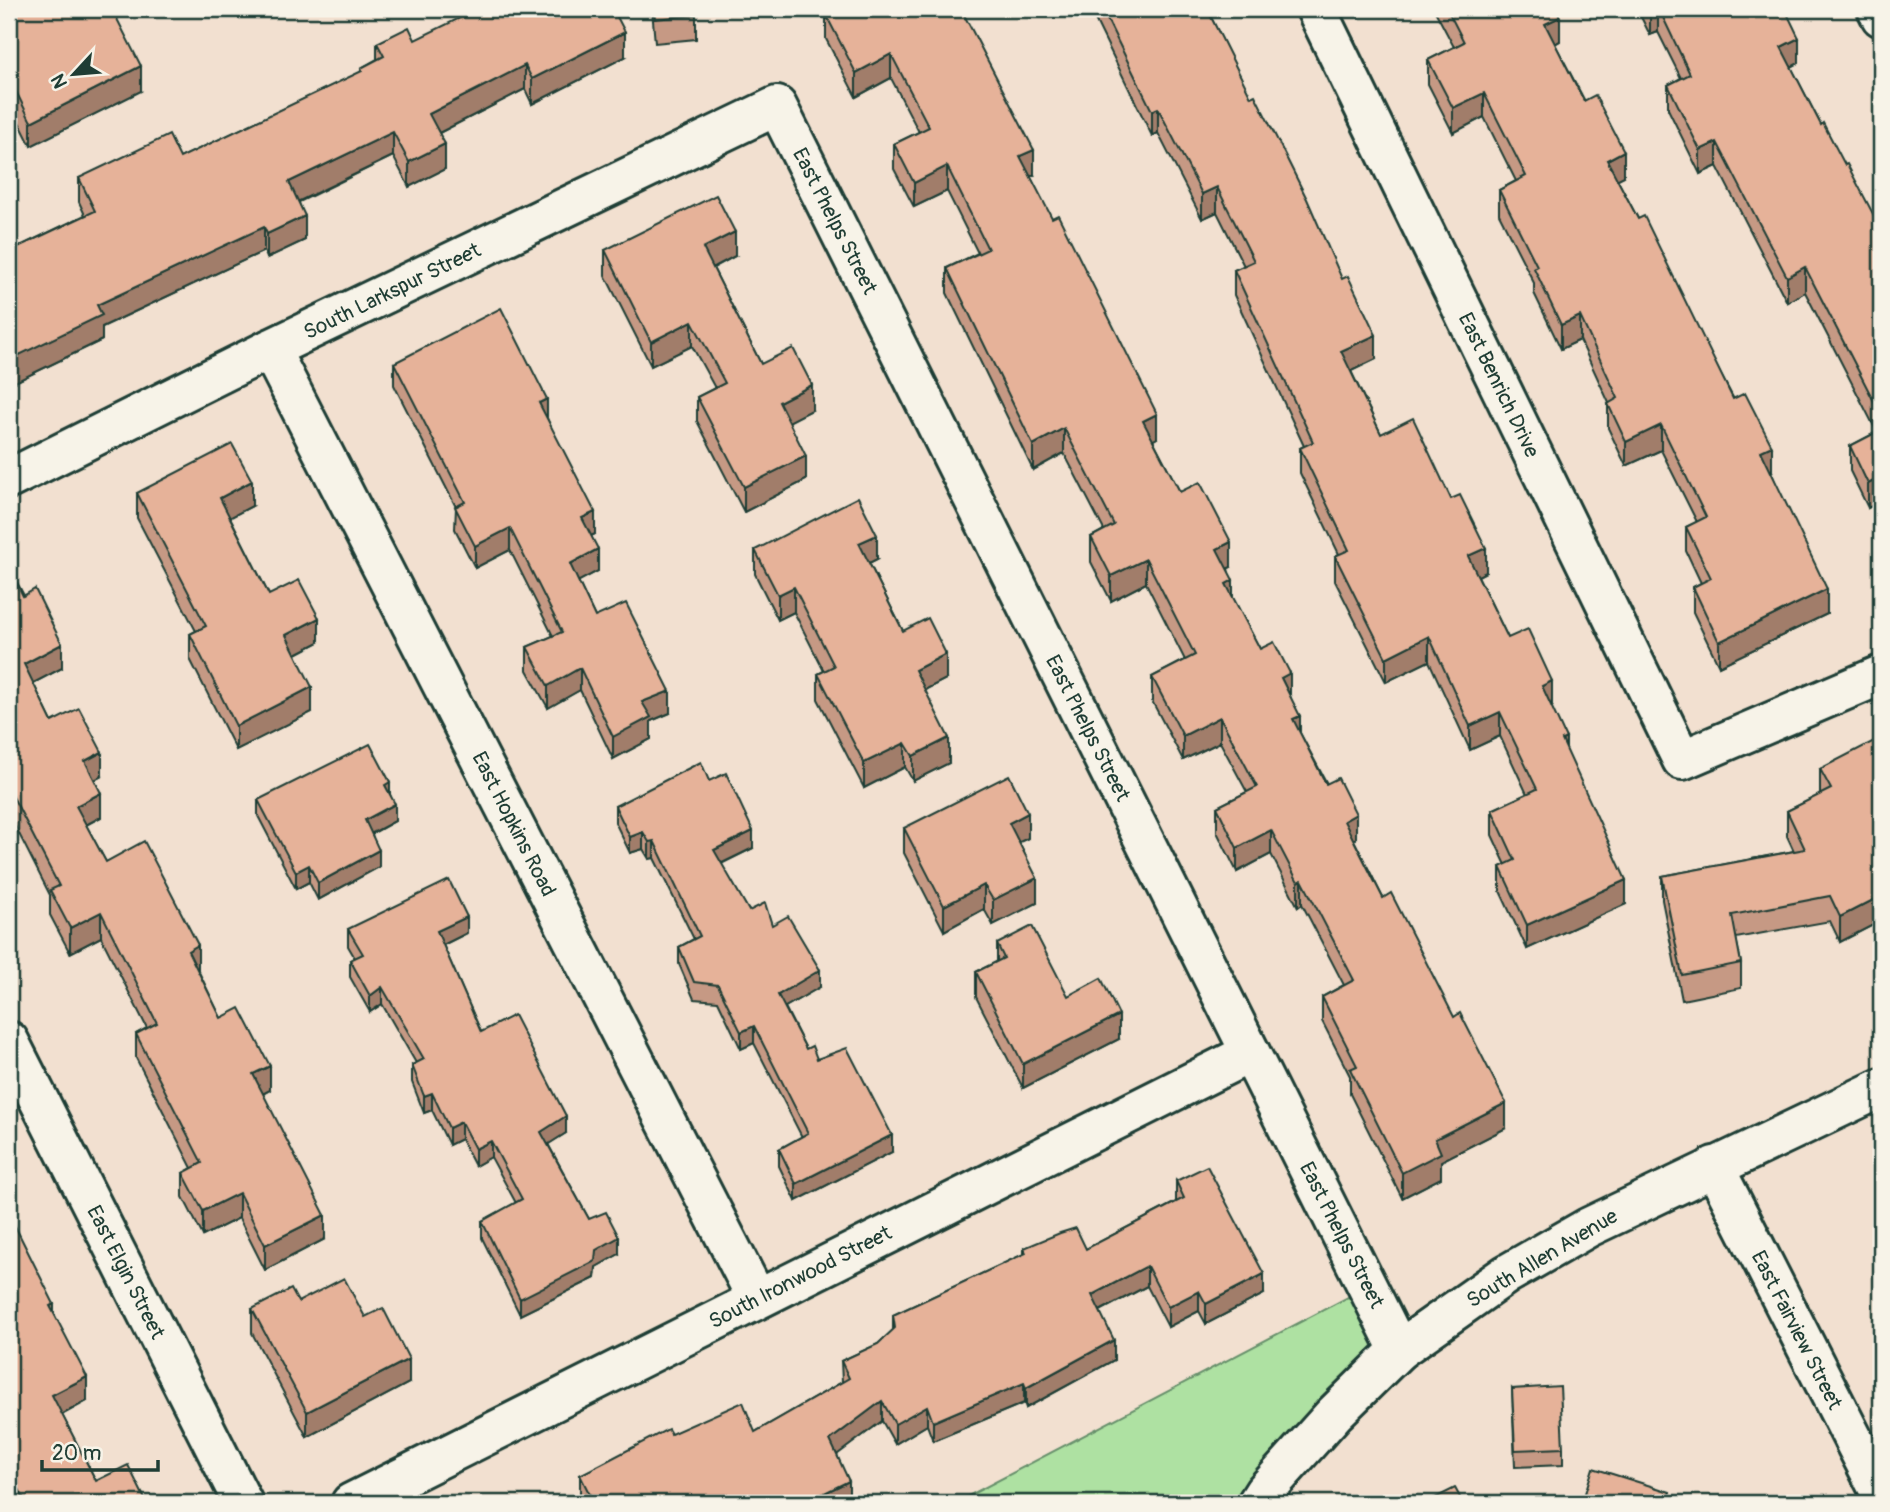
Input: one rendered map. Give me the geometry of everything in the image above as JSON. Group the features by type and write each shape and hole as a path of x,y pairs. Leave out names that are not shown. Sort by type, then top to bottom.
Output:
{"street":[{"name":"East Benrich Drive","path":"1316,9 1682,761 1881,675"},
{"path":"1877,9 1881,17"},
{"name":"South Larkspur Street","path":"9,479 270,349 777,106"},
{"name":"East Phelps Street","path":"777,106 1399,1350"},
{"name":"East Hopkins Road","path":"270,349 757,1299"},
{"name":"East Elgin Street","path":"9,1041 243,1503"},
{"name":"South Ironwood Street","path":"351,1503 1250,1053"},
{"name":"South Allen Avenue","path":"1257,1503 1334,1414 1399,1350 1507,1274 1589,1227 1881,1088"},
{"name":"East Fairview Street","path":"1714,1166 1881,1494"}],"green space":[{"path":"1367,1287 1399,1350 1257,1503 955,1503"}],"building":[{"path":"9,9 112,9 141,66 31,122 9,77"},
{"path":"478,9 613,9 625,32 532,79 525,65 429,114 445,144 409,162 393,132 289,182 305,216 267,234 264,227 97,305 102,315 9,360 9,238 14,249 95,211 79,178 169,135 180,158 362,71 361,68 384,56 377,43 409,27 415,40"},
{"path":"654,9 696,9 696,15 655,19"},
{"path":"837,9 961,9 1034,150 1020,156 1052,218 1058,215 1157,414 1143,421 1180,492 1200,482 1231,542 1217,549 1233,580 1226,584 1260,649 1274,642 1290,673 1281,678 1300,716 1293,719 1326,784 1338,778 1356,814 1344,821 1383,898 1391,893 1454,1017 1460,1013 1506,1103 1435,1139 1441,1153 1402,1173 1350,1069 1357,1066 1322,997 1354,980 1302,880 1298,882 1271,830 1237,848 1217,807 1257,787 1220,717 1183,736 1152,677 1195,655 1146,559 1111,576 1091,537 1114,525 1064,428 1033,445 947,268 988,249 947,166 914,183 894,144 929,127 891,54 856,73 826,15"},
{"path":"1102,9 1207,9 1251,97 1255,95 1307,199 1342,279 1348,276 1376,335 1341,351 1381,434 1413,418 1451,499 1460,495 1486,548 1468,556 1508,638 1528,629 1552,681 1542,686 1566,738 1562,740 1626,880 1527,925 1500,867 1515,860 1492,810 1537,789 1500,712 1470,726 1429,636 1386,658 1335,556 1349,550 1300,448 1313,442 1234,270 1254,261 1217,187 1202,194 1158,108 1152,111"},
{"path":"1447,9 1556,9 1560,17 1545,24 1584,101 1595,95 1624,151 1607,160 1638,219 1644,216 1733,399 1745,393 1772,446 1761,451 1827,589 1719,642 1693,587 1711,578 1686,527 1706,517 1661,425 1626,442 1608,404 1618,398 1580,316 1561,325 1534,268 1537,266 1499,190 1526,176 1484,93 1453,108 1428,60 1464,42"},
{"path":"1659,9 1785,9 1799,38 1781,47 1821,125 1823,123 1845,165 1847,164 1881,229 1881,415 1805,267 1787,277 1717,142 1700,150 1668,85 1690,74"},
{"path":"716,195 735,232 703,248 761,364 793,348 812,385 779,402 806,456 744,487 697,397 725,383 692,321 651,342 605,250"},
{"path":"501,308 547,399 539,403 595,512 582,518 598,549 570,564 595,617 626,603 670,691 642,702 651,717 613,737 580,668 548,686 527,647 562,632 510,528 475,546 455,507 465,502 394,363"},
{"path":"1881,430 1881,477 1868,484 1850,446"},
{"path":"232,444 252,481 220,498 269,595 299,580 319,618 286,635 312,687 236,726 190,634 206,626 137,493"},
{"path":"858,497 877,535 859,543 903,631 928,618 946,654 915,670 949,738 913,756 905,743 864,763 818,674 834,666 794,587 778,595 755,550"},
{"path":"9,567 23,596 35,589 62,644 24,664 52,722 79,708 102,752 85,761 101,793 76,806 106,862 144,841 198,945 188,951 221,1018 240,1008 270,1066 253,1074 325,1215 265,1245 239,1193 203,1211 183,1173 202,1163 136,1034 157,1023 101,912 70,928 50,890 59,886 9,792 9,744 15,741 9,729"},
{"path":"1876,740 1881,750 1881,896 1840,917 1830,896 1732,915 1741,963 1682,975 1662,876 1805,849 1787,811 1831,789 1820,769"},
{"path":"370,744 390,782 385,785 395,804 365,820 379,850 318,883 309,865 296,872 258,800"},
{"path":"701,762 709,781 726,773 753,831 714,850 749,911 765,903 772,925 788,916 820,970 778,995 806,1049 812,1046 817,1059 847,1048 892,1135 796,1184 779,1149 808,1133 754,1026 741,1032 718,985 694,982 679,947 700,936 654,841 649,842 643,832 630,837 615,806"},
{"path":"1009,775 1028,813 1009,823 1037,878 993,900 984,885 944,906 904,828"},
{"path":"449,880 467,917 437,931 481,1032 514,1015 566,1116 541,1132 589,1219 606,1212 619,1237 596,1250 595,1261 520,1299 482,1221 522,1199 491,1141 475,1149 461,1122 449,1128 432,1093 424,1096 412,1065 424,1059 382,987 370,996 350,960 363,954 348,929"},
{"path":"1032,926 1068,996 1101,978 1119,1015 1023,1064 976,972 1004,958 997,944"},
{"path":"1207,1166 1264,1274 1206,1304 1199,1291 1168,1307 1147,1266 1092,1295 1114,1340 1026,1388 1024,1383 933,1422 927,1406 895,1424 882,1401 830,1440 849,1481 804,1503 594,1503 580,1475 668,1429 671,1434 743,1402 755,1432 849,1378 841,1361 878,1344 895,1328 893,1315 1026,1253 1024,1248 1060,1233 1076,1228 1086,1249 1184,1198 1176,1181"},
{"path":"9,1214 54,1304 50,1306 87,1377 52,1395 96,1481 128,1465 147,1503 26,1503 15,1481 9,1484"},
{"path":"344,1278 365,1317 383,1308 409,1359 307,1412 252,1309 291,1289 298,1302"},
{"path":"1560,1386 1563,1448 1515,1450 1512,1389"},
{"path":"1593,1468 1670,1492 1667,1503 1582,1503"},
{"path":"1455,1488 1463,1503 1425,1503"}]}
